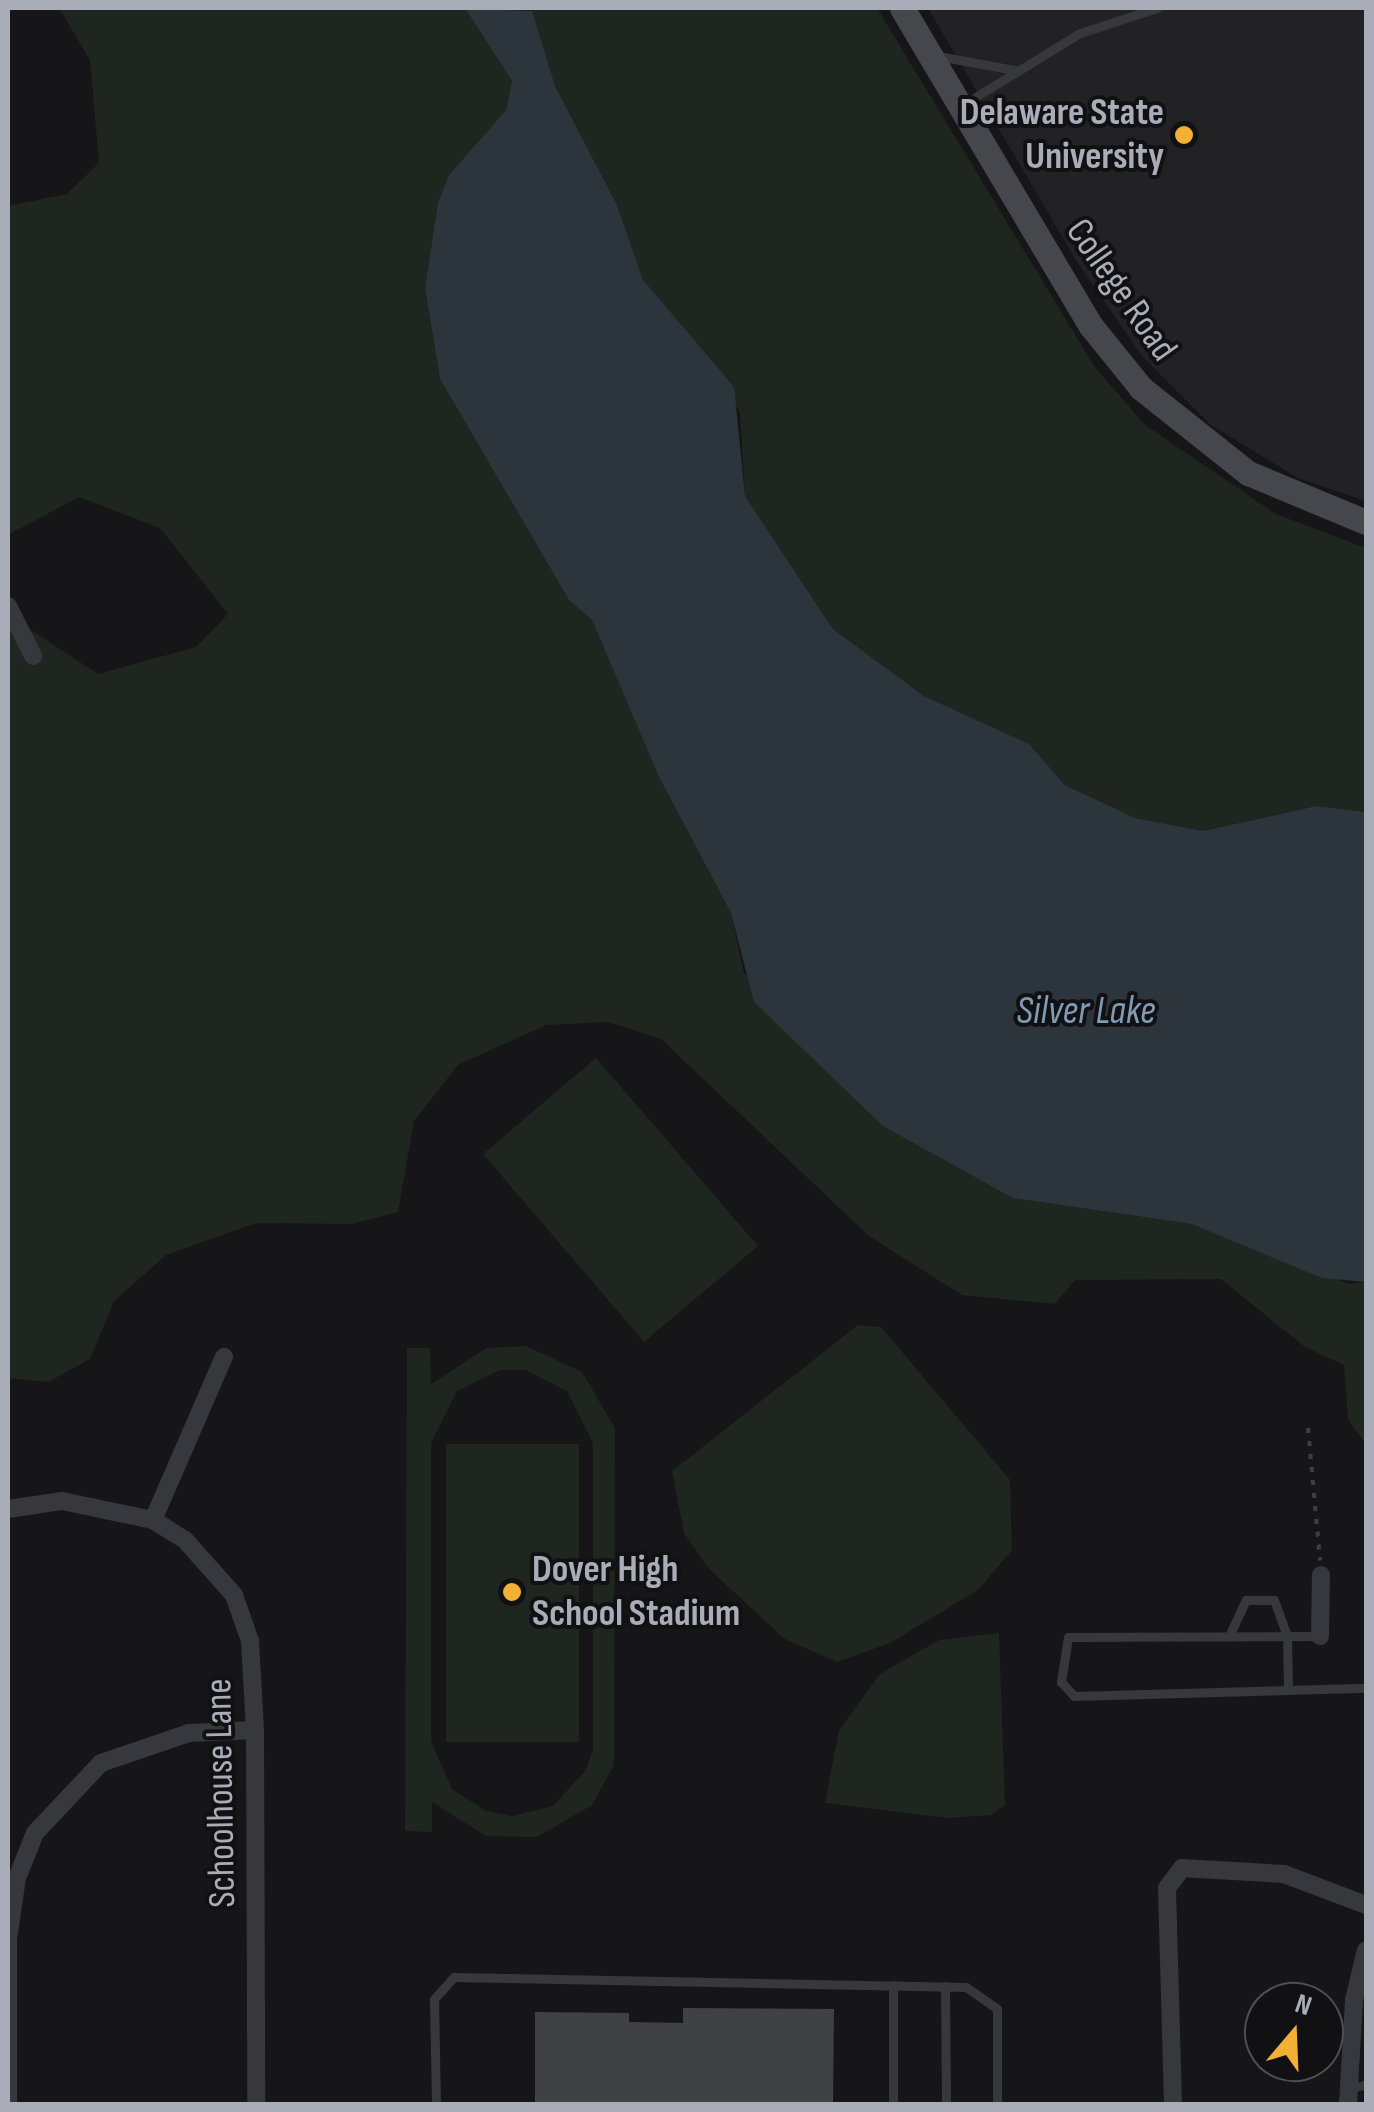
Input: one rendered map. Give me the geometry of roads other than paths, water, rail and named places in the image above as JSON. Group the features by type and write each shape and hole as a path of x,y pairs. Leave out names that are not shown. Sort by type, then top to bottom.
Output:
{"street":[{"name":"College Road","path":"902,8 964,105 1092,326 1141,388 1248,474 1366,522"},
{"path":"8,606 33,656"},
{"path":"8,1509 75,1502 153,1520 224,1356"},
{"name":"Schoolhouse Lane","path":"153,1520 185,1540 234,1595 250,1640 256,2104"},
{"path":"1320,1636 1321,1575"},
{"path":"8,2104 8,1939 16,1878 35,1833 102,1763 189,1733 254,1730"},
{"path":"1172,2104 1167,1888 1182,1868 1284,1874 1366,1905"},
{"path":"1354,2093 1366,1950"}],"lane":[{"path":"964,105 1014,70 1080,33 1157,8"},
{"path":"930,54 1014,70"},
{"path":"1229,1636 1236,1610 1264,1597 1282,1612 1287,1636 1288,1690"},
{"path":"1320,1636 1068,1637 1062,1688 1074,1696 1366,1688"},
{"path":"436,2104 434,2000 454,1978 966,1986 997,2008 997,2104"},
{"path":"893,1985 893,2104"},
{"path":"945,1986 946,2104"}],"water":[{"name":"Silver Lake","path":"465,8 532,11 555,86 617,205 643,280 734,387 745,496 833,629 924,696 1029,744 1065,785 1135,818 1203,831 1316,806 1366,812 1366,1282 1322,1278 1192,1224 1013,1198 883,1126 754,1002 731,913 659,777 592,620 569,600 440,379 425,288 438,202 449,175 506,110 512,81"}],"place":[{"name":"Delaware State University","path":"1184,135"},
{"name":"Dover High School Stadium","path":"512,1592"}]}
